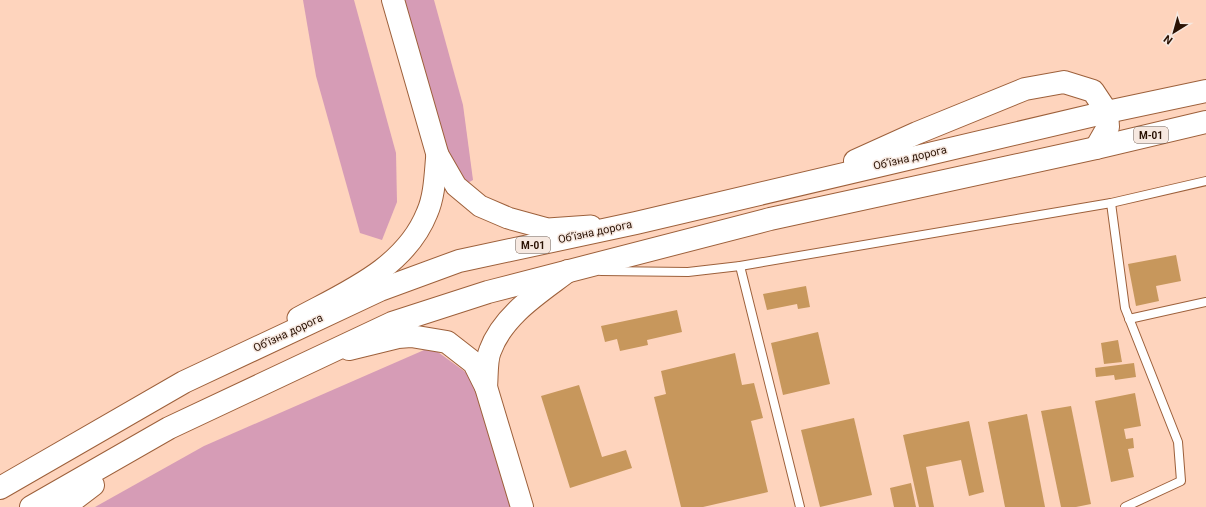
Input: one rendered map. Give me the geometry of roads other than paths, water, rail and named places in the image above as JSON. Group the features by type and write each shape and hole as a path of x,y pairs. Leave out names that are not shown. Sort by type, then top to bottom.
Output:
{"main road":[{"path":"393,0 437,153"},
{"path":"810,181 917,133 1025,90 1064,82 1093,91 1107,112 1108,127 1096,148"},
{"name":"Обʼїзна дорога","path":"0,488 184,382 380,290 459,261 636,223 1107,112 1206,91"},
{"name":"М-01","path":"31,507 169,428 322,355 392,323 416,314 488,292 770,219 1096,148 1206,122"},
{"path":"486,387 489,352 502,326 528,301 568,271"},
{"path":"322,355 398,337 411,336 447,342 474,363 486,387 522,507"},
{"path":"64,507 169,428"}],"street":[{"path":"437,153 456,186 480,206 508,218 548,228 636,223"},
{"path":"184,382 374,276 392,263 415,237 428,213 434,189 437,153"}],"lane":[{"path":"568,271 688,272 740,266 1110,203 1206,181"},
{"path":"1110,203 1125,308 1178,442 1181,481 1125,507"},
{"path":"740,266 800,507"},
{"path":"1129,319 1206,302"}]}
